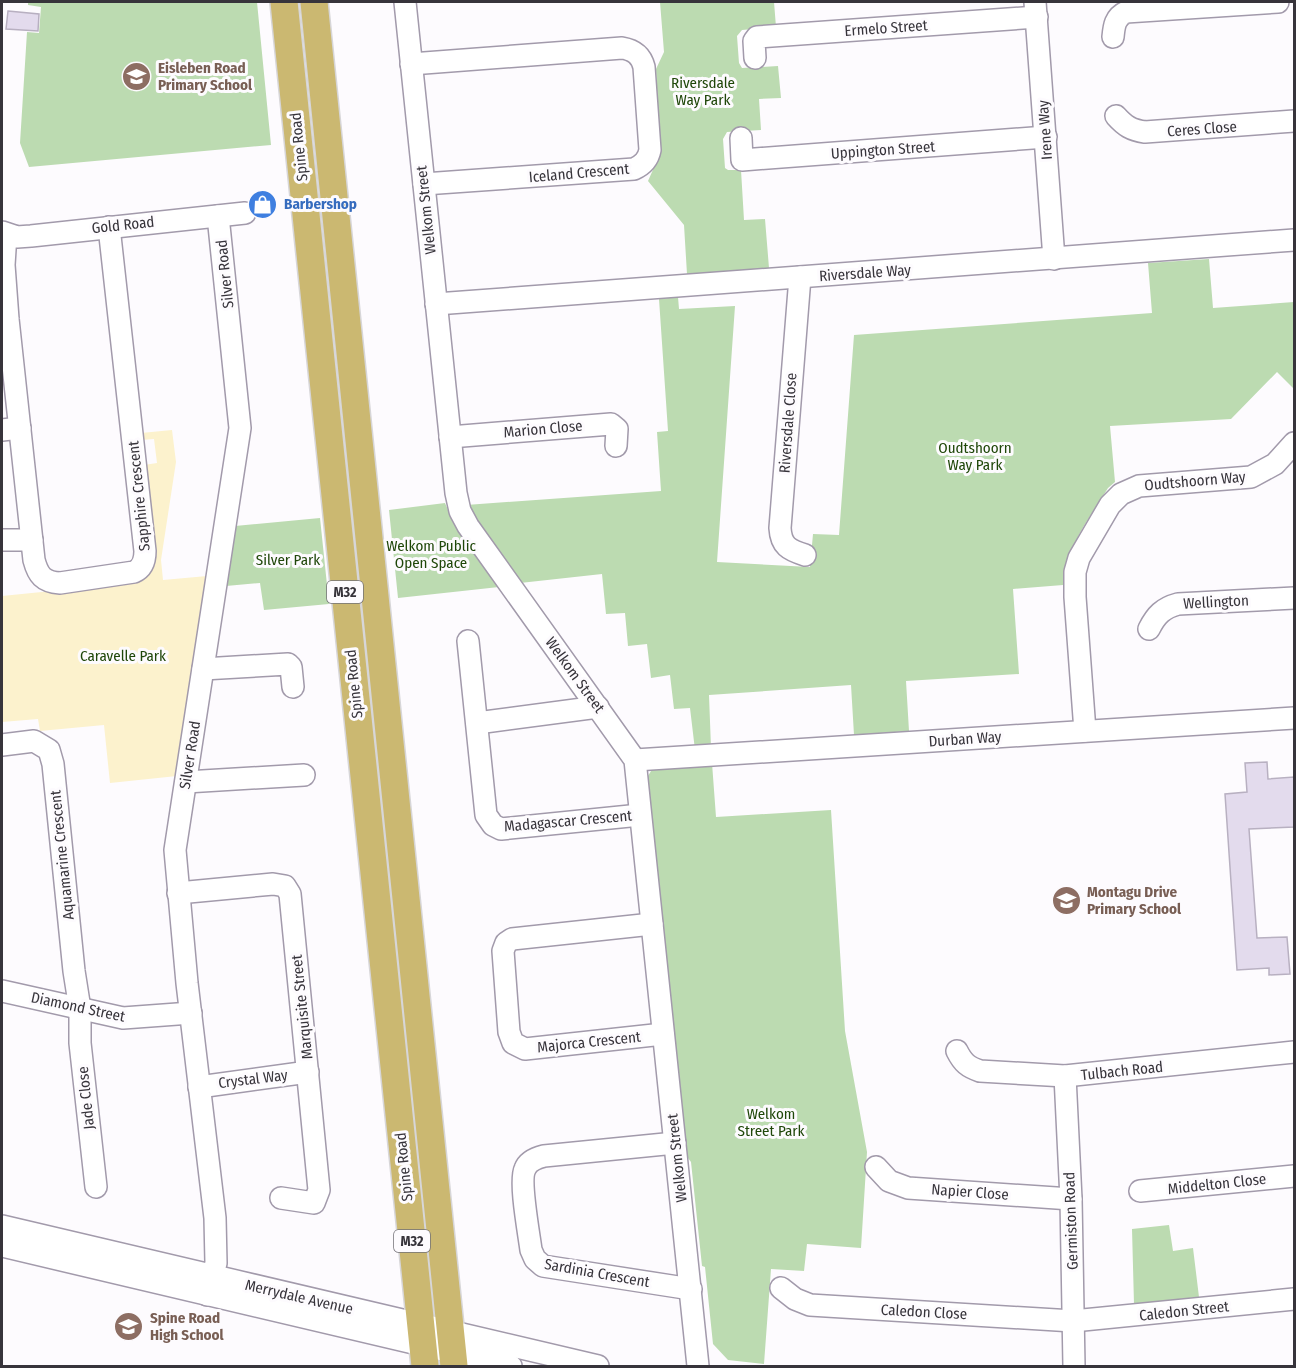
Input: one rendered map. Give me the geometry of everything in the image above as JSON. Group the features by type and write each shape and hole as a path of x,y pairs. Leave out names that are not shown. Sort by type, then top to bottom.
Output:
{"main road":[{"name":"Spine Road","path":"284,2 423,1346"},
{"name":"Spine Road","path":"314,2 453,1351"}],"street":[{"name":"Welkom Street","path":"405,2 456,493 464,520 635,760 698,1366"},
{"path":"1113,37 1116,20 1120,14 1126,12 1266,2"},
{"name":"Ermelo Street","path":"755,58 754,41 757,37 1036,10"},
{"name":"Irene Way","path":"1036,10 1054,259"},
{"name":"Iceland Crescent","path":"411,64 622,48 639,55 644,67 650,150 647,159 640,167 424,184"},
{"name":"Ceres Close","path":"1116,116 1124,126 1153,132 1294,121"},
{"name":"Uppington Street","path":"741,138 742,160 1046,137"},
{"name":"Gold Road","path":"4,233 17,237 31,236 245,213"},
{"name":"Silver Road","path":"210,1286 216,1263 215,1218 178,893 176,850 240,428 218,216"},
{"name":"Sapphire Crescent","path":"4,233 5,319 11,429 37,572 42,579 50,582 134,572 139,570 145,559 109,227"},
{"name":"Riversdale Way","path":"436,304 1294,240"},
{"name":"Riversdale Close","path":"800,278 780,528 785,547 805,555"},
{"name":"Marion Close","path":"450,436 611,424 617,429 616,446"},
{"name":"Oudtshoorn Way","path":"1085,731 1075,572 1079,558 1110,505 1121,494 1139,486 1251,477 1275,464 1294,443"},
{"path":"2,540 32,540"},
{"name":"Wellington","path":"1149,629 1158,613 1178,604 1294,598"},
{"name":"Madagascar Crescent","path":"468,641 486,815 493,825 501,829 640,815"},
{"path":"203,669 286,664 291,667 293,687"},
{"path":"477,723 598,707"},
{"name":"Durban Way","path":"635,760 1294,718"},
{"name":"Aquamarine Crescent","path":"2,745 34,741 49,750 53,764 80,1010"},
{"path":"186,782 304,775"},
{"name":"Marquisite Street","path":"178,893 273,884 288,888 291,899 319,1190 314,1203 281,1198"},
{"name":"Majorca Crescent","path":"652,924 509,941 503,951 509,1032 513,1043 525,1049 663,1034"},
{"name":"Diamond Street","path":"2,991 123,1018 191,1013"},
{"name":"Jade Close","path":"80,1010 80,1043 96,1187"},
{"name":"Tulbach Road","path":"957,1051 962,1062 980,1071 1065,1076 1294,1052"},
{"name":"Crystal Way","path":"199,1087 308,1072"},
{"name":"Germiston Road","path":"1065,1076 1071,1199 1074,1366"},
{"name":"Sardinia Crescent","path":"675,1143 544,1156 535,1159 525,1169 524,1194 531,1250 535,1259 543,1266 691,1289"},
{"name":"Napier Close","path":"876,1167 889,1180 908,1188 1071,1199"},
{"name":"Middelton Close","path":"1140,1191 1294,1176"},
{"name":"Merrydale Avenue","path":"2,1226 423,1346 597,1366"},
{"name":"Merrydale Avenue","path":"2,1246 210,1286"},
{"name":"Caledon Close","path":"781,1288 795,1299 810,1305 1073,1321"},
{"name":"Caledon Street","path":"1073,1321 1294,1299"},
{"name":"Merrydale Avenue","path":"453,1351 511,1366"}],"green space":[{"name":"Eisleben Road Primary School","path":"28,2 257,2 271,145 29,167 20,143 27,32 39,33 41,7 28,5"},
{"name":"Riversdale Way Park","path":"660,2 774,2 776,27 742,30 737,36 739,63 742,68 778,66 781,98 759,99 761,130 727,132 723,139 725,168 741,170 744,220 765,219 769,268 687,274 684,225 648,181 660,154 656,69 664,52"},
{"name":"Oudtshoorn Way Park","path":"1209,259 1213,308 1294,302 1294,389 1277,372 1231,419 1110,426 1115,482 1108,488 1074,545 1063,585 1013,589 1019,674 906,681 909,731 854,735 851,685 709,695 711,748 695,750 690,708 674,709 670,675 651,678 647,644 628,646 625,613 606,614 602,574 520,583 466,505 661,491 657,432 668,431 659,299 678,297 679,309 735,306 717,562 810,567 813,534 839,535 854,335 1152,313 1148,263"},
{"name":"Welkom Public Open Space","path":"445,503 451,517 499,587 398,598 389,510"},
{"name":"Silver Park","path":"320,518 329,604 264,610 260,583 226,586 235,526"},
{"name":"Welkom Street Park","path":"712,763 716,817 831,810 845,1031 867,1152 861,1248 807,1244 804,1271 771,1269 764,1364 728,1360 713,1344 691,1162 685,1154 646,779 653,768"},
{"path":"1169,1225 1173,1251 1193,1248 1199,1297 1134,1304 1132,1229"}],"sand":[{"name":"Caravelle Park","path":"172,430 176,462 161,560 163,580 207,576 177,776 110,783 104,725 40,731 38,719 2,722 2,596 131,583 137,580 144,465 157,463 154,439 141,440 141,433"}],"building":[{"path":"8,11 39,14 38,31 6,29"},
{"path":"1267,762 1268,779 1294,777 1294,827 1249,829 1257,938 1287,937 1290,974 1269,975 1269,968 1237,970 1225,794 1247,792 1245,763"}],"place":[{"name":"Eisleben Road Primary School","path":"137,77"},
{"name":"Barbershop","path":"263,204"},
{"name":"Montagu Drive Primary School","path":"1066,901"},
{"name":"Spine Road High School","path":"129,1327"}]}
